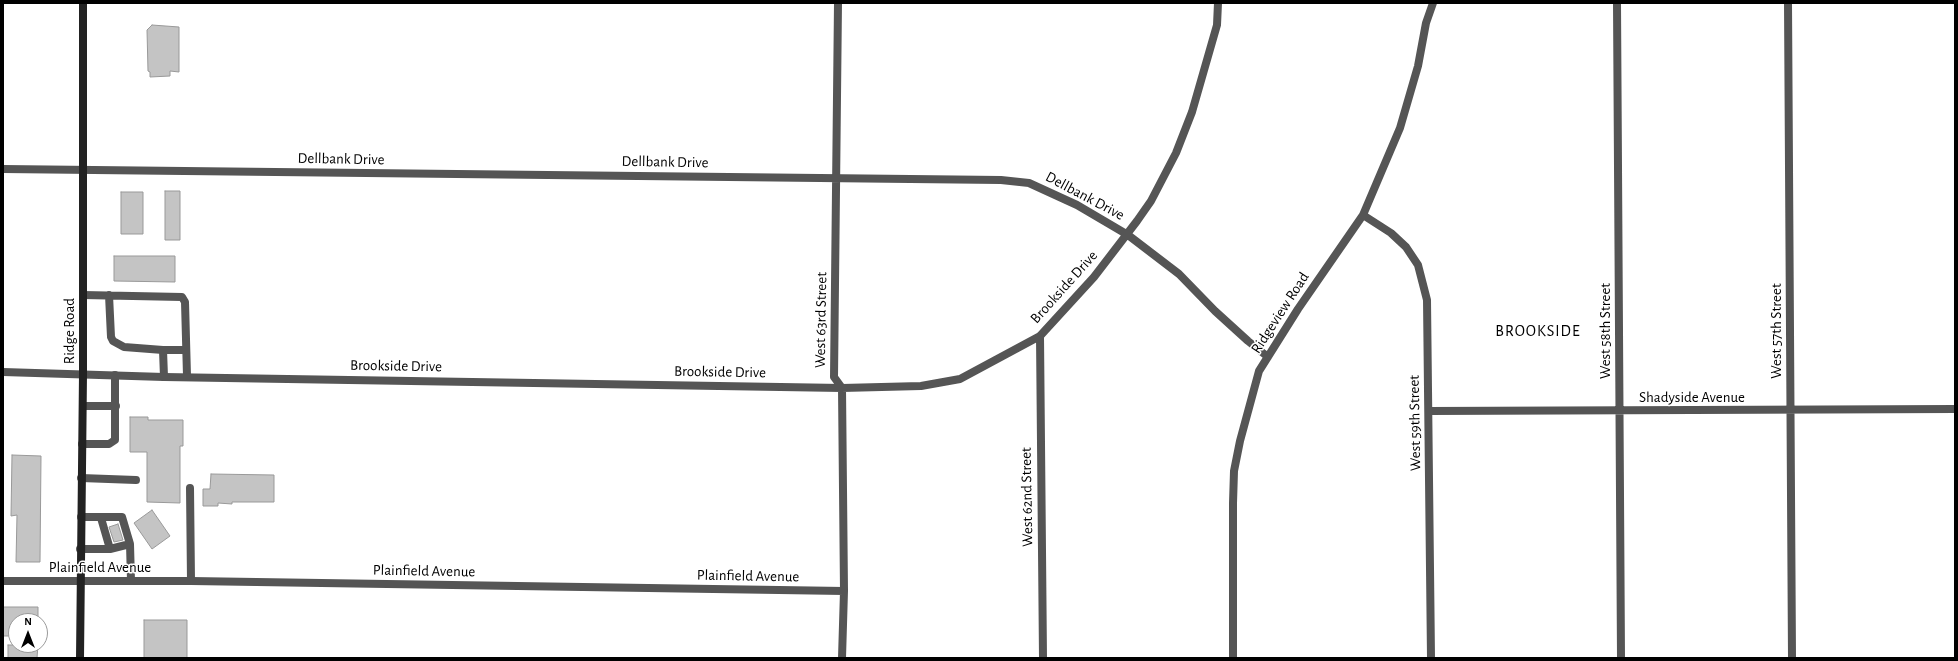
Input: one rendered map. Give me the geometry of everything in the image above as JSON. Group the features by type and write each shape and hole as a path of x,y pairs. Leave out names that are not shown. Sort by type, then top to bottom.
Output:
{"main road":[{"name":"Ridge Road","path":"80,658 83,374 83,3"}],"street":[{"name":"West 63rd Street","path":"838,3 834,377 842,388 844,591 842,658"},
{"name":"Brookside Drive","path":"3,372 164,377 187,376 842,388 921,386 960,378 1040,336 1094,277 1128,235 1158,187 1176,153 1192,112 1216,25 1218,3"},
{"name":"Ridgeview Road","path":"1233,658 1234,471 1240,441 1259,371 1363,215 1400,128 1418,66 1426,23 1433,3"},
{"name":"West 58th Street","path":"1617,3 1621,658"},
{"name":"West 57th Street","path":"1788,3 1792,658"},
{"name":"Dellbank Drive","path":"3,169 1001,180 1029,183 1078,204 1128,235 1179,274 1215,311 1268,357"},
{"name":"West 59th Street","path":"1363,215 1391,233 1406,247 1418,265 1427,300 1431,658"},
{"path":"83,295 182,297 185,302 187,376"},
{"path":"109,295 110,337 116,344 136,349 186,350"},
{"name":"West 62nd Street","path":"1040,336 1043,658"},
{"path":"163,350 164,377"},
{"path":"82,444 113,443 116,437 116,375"},
{"path":"82,406 116,406"},
{"name":"Shadyside Avenue","path":"1429,411 1955,409"},
{"path":"82,478 136,480"},
{"path":"190,488 191,581"},
{"path":"81,517 122,517 130,544 131,581"},
{"path":"101,518 110,549"},
{"path":"80,549 110,549 130,544"},
{"name":"Plainfield Avenue","path":"3,580 191,581 844,591"}],"building":[{"path":"152,25 179,27 179,72 170,71 170,76 150,77 150,72 148,71 147,30"},
{"path":"165,191 180,191 180,240 165,240"},
{"path":"121,192 143,192 143,234 121,234"},
{"path":"114,256 175,256 175,282 114,281"},
{"path":"130,417 148,417 148,420 183,420 183,446 180,446 180,503 147,502 147,452 130,452"},
{"path":"12,455 41,456 40,562 16,562 17,515 11,516"},
{"path":"211,474 274,475 274,502 232,502 232,504 218,503 218,506 203,506 203,489 210,489"},
{"path":"152,510 170,536 152,549 134,523"},
{"path":"118,524 123,540 114,542 109,527"},
{"path":"3,607 38,607 38,613 8,613 8,636 3,636"},
{"path":"144,620 187,620 187,658 144,658"},
{"path":"8,653 37,653 37,658 8,658"}],"district":[{"name":"BROOKSIDE","path":"1538,331"}]}
